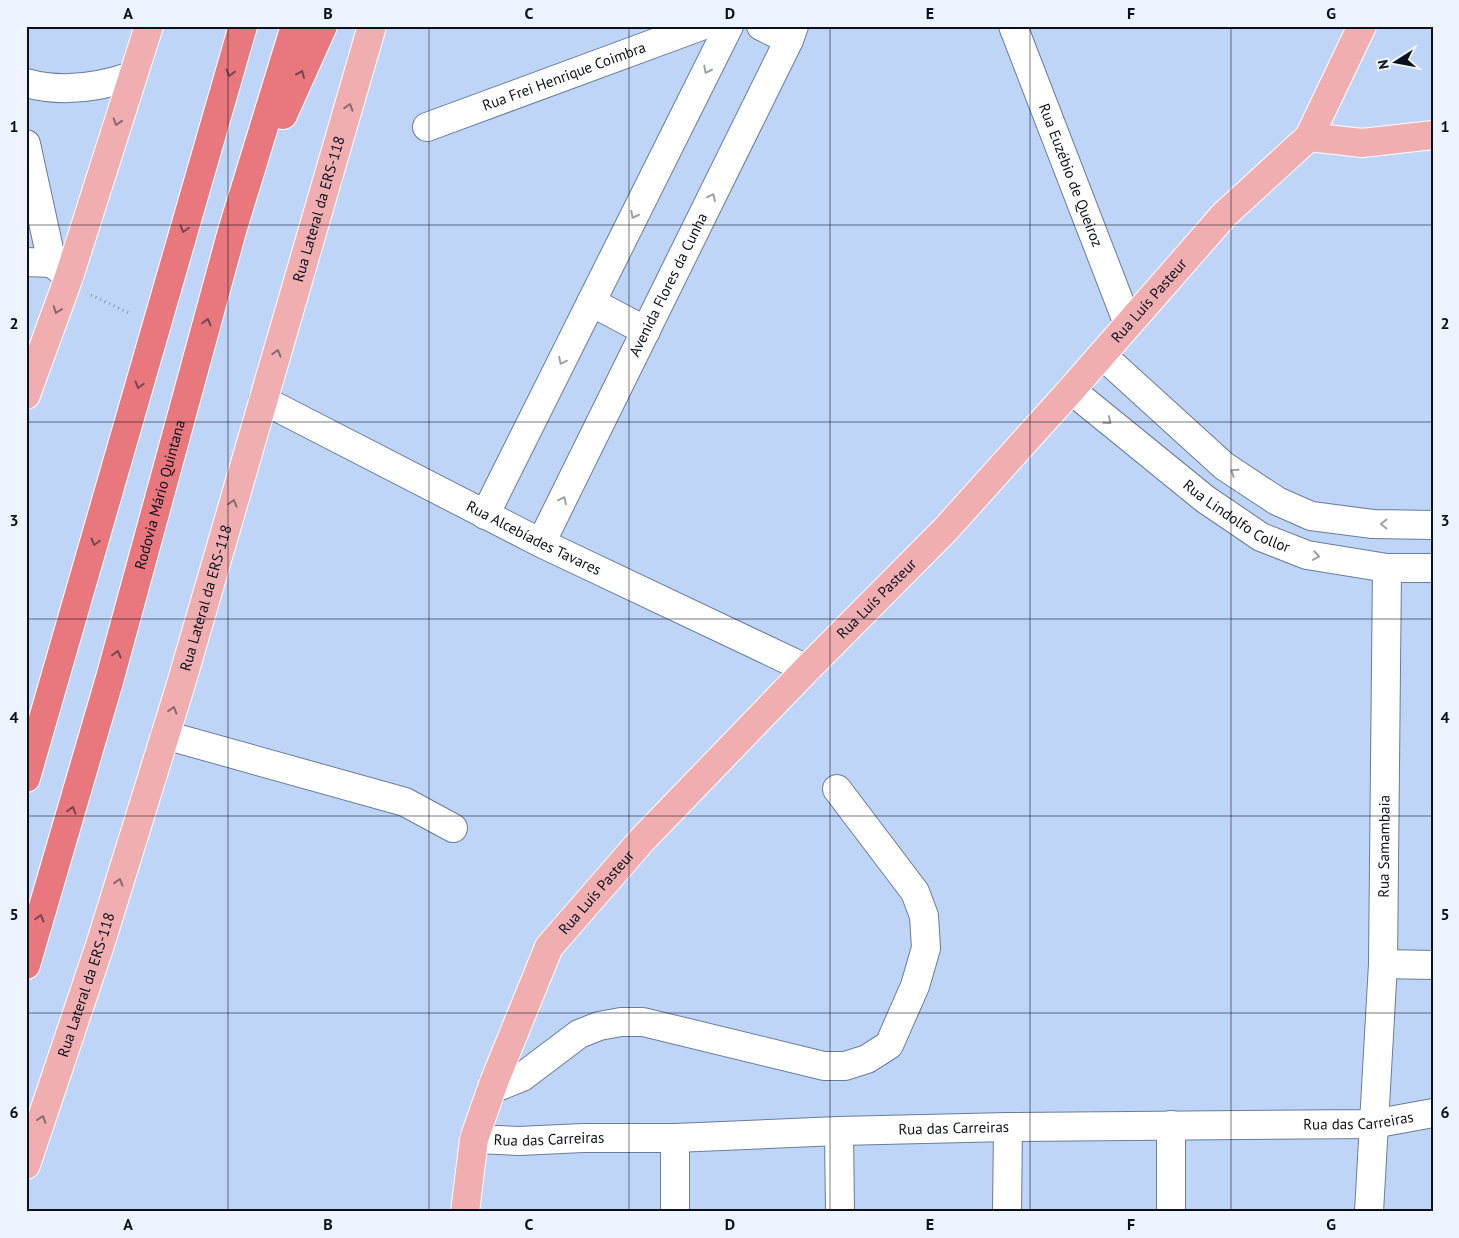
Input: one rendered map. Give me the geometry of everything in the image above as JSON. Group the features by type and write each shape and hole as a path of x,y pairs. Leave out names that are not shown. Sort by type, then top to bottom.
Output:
{"highway":[{"path":"26,778 243,26"},
{"name":"Rodovia Mário Quintana","path":"26,965 110,678 232,230 295,26"},
{"path":"232,230 323,26"},
{"path":"26,745 45,716"}],"main road":[{"path":"26,394 49,267 132,76 149,26"},
{"name":"Rua Lateral da ERS-118","path":"26,1165 100,945 165,735 372,26"},
{"path":"1362,26 1309,137 1362,143 1433,135"},
{"name":"Rua Luís Pasteur","path":"465,1212 474,1139 494,1082 549,947 642,840 807,669 946,529 1225,214 1309,137"}],"street":[{"name":"Rua Frei Henrique Coimbra","path":"427,127 701,26"},
{"path":"485,515 729,26"},
{"path":"761,26 791,33"},
{"name":"Rua Euzébio de Queiroz","path":"1013,26 1128,324"},
{"name":"Avenida Flores da Cunha","path":"541,544 791,33"},
{"path":"26,83 56,89 82,88 108,84 132,76"},
{"path":"26,144 49,267"},
{"path":"591,302 646,331"},
{"path":"1102,355 1224,466 1277,502 1311,516 1373,524 1433,525"},
{"name":"Rua Lindolfo Collor","path":"1071,390 1205,499 1261,537 1307,555 1387,568 1433,568"},
{"name":"Rua Alcebíades Tavares","path":"263,400 541,544 807,669"},
{"name":"Rua Samambaia","path":"1369,1212 1383,964 1387,568"},
{"path":"165,735 404,802 452,828"},
{"path":"494,1082 497,1087 522,1077 579,1034 599,1026 621,1022 643,1022 824,1066 845,1066 867,1059 888,1045 915,986 926,948 924,916 915,892 837,789"},
{"path":"1383,964 1433,965"},
{"name":"Rua das Carreiras","path":"474,1139 675,1138 839,1131 1008,1127 1373,1124 1433,1113"},
{"path":"1171,1125 1171,1212"},
{"path":"1007,1212 1008,1127"},
{"path":"839,1131 840,1212"},
{"path":"675,1138 675,1212"}],"path":[{"path":"49,267 83,291 156,326"}]}
